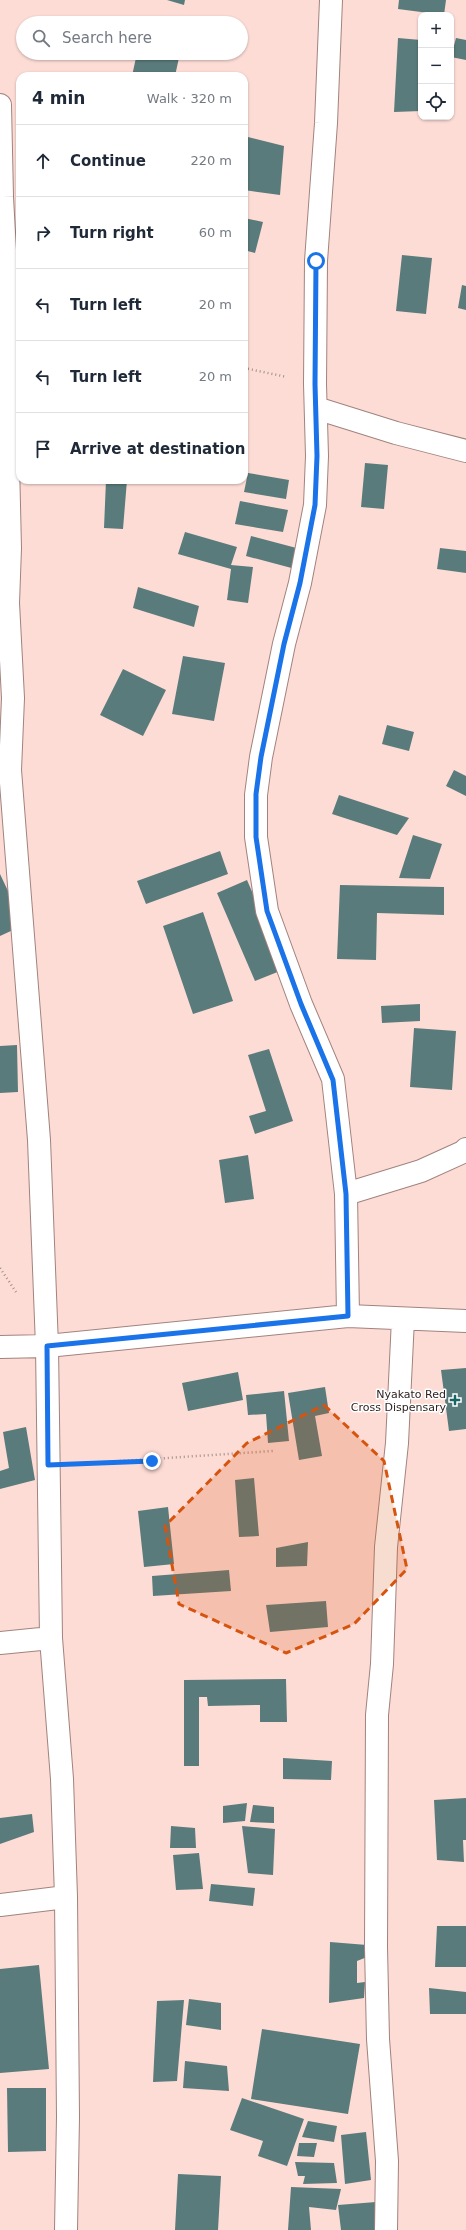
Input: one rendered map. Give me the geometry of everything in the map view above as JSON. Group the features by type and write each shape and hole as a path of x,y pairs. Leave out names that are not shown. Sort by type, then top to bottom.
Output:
{"street":[{"path":"332,0 326,123 316,261 315,505 300,583 284,644 261,757 256,794 256,837 267,911 301,1004 333,1080 346,1194 348,1316"},
{"path":"0,105 2,197 9,321 7,420 10,548 6,690 10,770 39,1140 47,1346 51,1638 62,1779 66,1897 68,2117 66,2230"},
{"path":"316,408 396,433 466,451"},
{"path":"346,1194 421,1171 463,1152 466,1149"},
{"path":"0,1347 47,1346 348,1316 403,1320 466,1321"},
{"path":"386,2230 387,2161 378,2039 376,1948 377,1716 382,1664 386,1546 397,1443 403,1320"},
{"path":"0,1643 51,1638"},
{"path":"0,1905 66,1897"}],"path":[{"path":"248,369 315,384"},
{"path":"48,1465 152,1461 273,1451"}],"highlighted area":[{"path":"324,1405 384,1461 407,1569 354,1624 286,1653 179,1604 165,1526 247,1443"}],"building":[{"path":"167,0 185,0 184,5"},
{"path":"399,0 446,0 444,12 421,12 398,9"},
{"path":"398,38 418,40 418,111 394,112"},
{"path":"456,38 466,40 466,60 454,58 454,46"},
{"path":"135,60 178,60 176,72 133,72"},
{"path":"248,137 284,146 280,195 248,191"},
{"path":"248,219 263,222 255,253 248,251"},
{"path":"402,255 432,258 426,314 396,311"},
{"path":"462,285 466,286 466,310 458,308"},
{"path":"365,463 388,465 384,509 361,507"},
{"path":"248,473 289,480 286,499 244,492 246,484 248,484"},
{"path":"106,484 127,484 123,529 104,528"},
{"path":"240,501 288,510 283,532 235,524"},
{"path":"185,532 237,547 231,565 253,567 248,603 227,600 231,569 178,554"},
{"path":"251,536 304,550 299,570 246,556"},
{"path":"440,548 466,551 466,573 437,569"},
{"path":"138,587 199,606 194,627 133,608"},
{"path":"183,656 225,663 214,721 172,714"},
{"path":"123,669 166,690 143,736 100,715"},
{"path":"387,725 414,732 409,751 382,744"},
{"path":"454,770 466,776 466,796 446,786"},
{"path":"339,795 409,818 397,835 332,814"},
{"path":"413,835 442,844 430,879 399,878"},
{"path":"220,851 228,874 146,904 137,881"},
{"path":"0,874 24,925 0,936"},
{"path":"247,880 285,969 255,981 217,893"},
{"path":"340,885 444,887 444,915 377,913 376,960 337,959"},
{"path":"203,912 233,1001 193,1014 163,926"},
{"path":"420,1004 420,1021 382,1023 381,1006"},
{"path":"414,1028 456,1031 452,1090 410,1087"},
{"path":"17,1045 18,1092 0,1093 0,1046"},
{"path":"269,1049 293,1121 255,1134 249,1116 266,1111 248,1055"},
{"path":"248,1155 254,1199 225,1203 219,1160"},
{"name":"Nyakato Red Cross Dispensary","path":"466,1368 466,1429 449,1431 441,1370"},
{"path":"238,1372 243,1400 188,1411 182,1383"},
{"path":"325,1387 329,1413 315,1416 322,1456 299,1460 288,1393"},
{"path":"284,1391 289,1441 268,1443 266,1414 248,1415 246,1395"},
{"path":"26,1427 35,1480 0,1489 0,1471 9,1468 3,1432"},
{"path":"254,1478 259,1536 239,1537 235,1480"},
{"path":"168,1507 174,1564 144,1567 138,1511"},
{"path":"308,1542 307,1566 276,1567 276,1548"},
{"path":"229,1570 231,1591 153,1596 152,1576"},
{"path":"326,1601 328,1627 270,1632 266,1605"},
{"path":"286,1679 287,1722 260,1722 260,1705 208,1706 207,1697 199,1697 199,1766 184,1766 184,1680"},
{"path":"283,1758 332,1761 331,1780 283,1779"},
{"path":"466,1798 466,1840 463,1840 464,1862 437,1860 434,1800"},
{"path":"247,1803 245,1821 223,1823 223,1806"},
{"path":"253,1805 274,1807 274,1823 250,1822"},
{"path":"32,1814 34,1832 0,1844 0,1818"},
{"path":"171,1826 195,1828 196,1848 170,1848"},
{"path":"242,1826 275,1829 273,1875 248,1873"},
{"path":"199,1853 203,1889 176,1890 173,1855"},
{"path":"211,1884 255,1888 253,1906 209,1901"},
{"path":"437,1926 466,1926 466,1967 435,1967"},
{"path":"330,1942 367,1945 367,1957 357,1961 357,1983 365,1982 364,1998 329,2003"},
{"path":"39,1965 49,2069 0,2073 0,1969"},
{"path":"429,1988 466,1992 466,2014 430,2014"},
{"path":"189,1999 221,2003 221,2030 186,2025"},
{"path":"184,2000 177,2081 153,2082 157,2001"},
{"path":"262,2029 360,2044 348,2114 251,2099"},
{"path":"185,2061 227,2066 229,2091 183,2088"},
{"path":"7,2088 46,2088 46,2151 8,2152"},
{"path":"242,2098 304,2119 287,2166 258,2156 263,2141 230,2130"},
{"path":"308,2121 337,2126 334,2142 302,2137"},
{"path":"366,2132 371,2180 345,2184 341,2135"},
{"path":"299,2143 317,2143 314,2157 297,2156"},
{"path":"295,2162 334,2163 337,2183 303,2184 305,2176 298,2176"},
{"path":"178,2174 221,2176 218,2230 175,2230"},
{"path":"291,2187 341,2189 336,2210 309,2207 311,2230 288,2230"},
{"path":"376,2202 378,2230 341,2230 338,2205"}],"place":[{"name":"Nyakato Red Cross Dispensary","path":"455,1400"}],"route":[{"path":"152,1461 48,1465 47,1346 348,1316 346,1194 333,1080 301,1004 267,911 256,837 256,794 261,757 284,644 300,583 315,505 317,456 315,384 316,261"}]}
